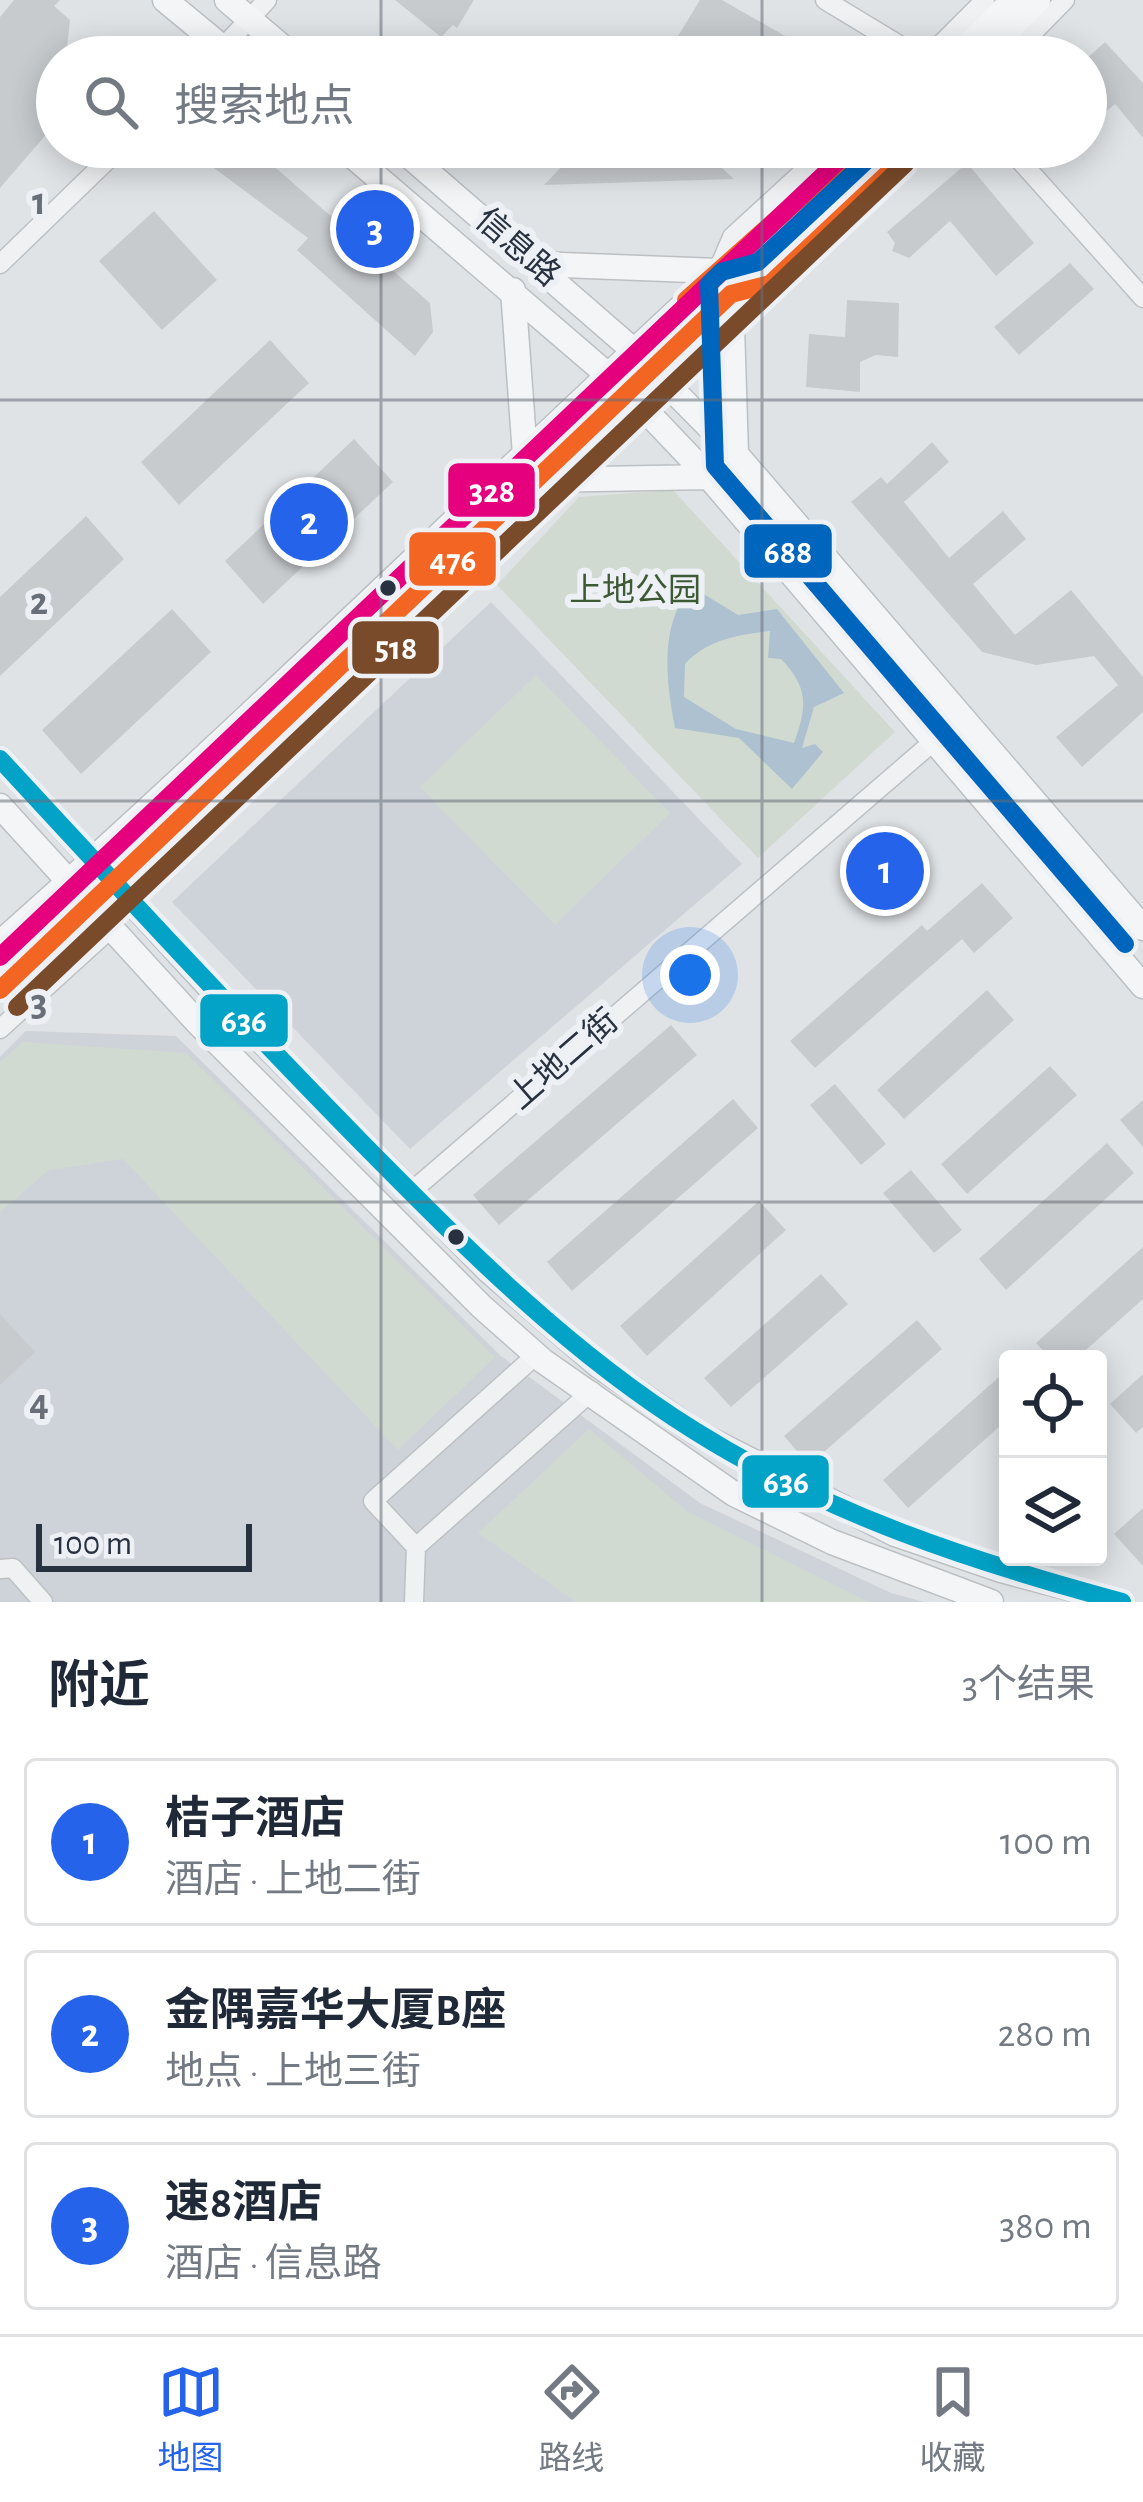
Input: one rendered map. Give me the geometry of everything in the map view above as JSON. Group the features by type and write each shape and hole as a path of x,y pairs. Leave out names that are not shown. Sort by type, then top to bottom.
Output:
{"main road":[{"path":"165,0 204,36"},
{"path":"227,0 259,10 278,36"},
{"path":"977,36 1013,0"},
{"path":"1003,36 1038,0"},
{"name":"信息路","path":"367,168 630,394"},
{"name":"信息路","path":"424,168 633,350 736,454"},
{"path":"0,943 290,682 633,350 833,168"},
{"path":"0,990 92,908 866,168"},
{"path":"536,264 718,271"},
{"path":"513,290 525,454"},
{"path":"731,295 736,454 1143,928"},
{"path":"630,394 709,477 1143,986"},
{"path":"539,480 709,477"},
{"path":"0,759 114,885 412,1191 562,1337 697,1433 895,1534 1122,1602"},
{"path":"0,806 110,929 450,1275 536,1355 734,1495 867,1557 991,1602"}],"street":[{"path":"825,0 884,36"},
{"path":"949,36 986,0"},
{"path":"1030,36 1065,0"},
{"path":"238,36 259,10"},
{"path":"0,264 99,168"},
{"path":"718,271 732,237 807,168"},
{"path":"731,295 770,284 894,168"},
{"path":"1027,168 1143,298"},
{"name":"上地二街","path":"412,1191 934,741"},
{"path":"0,1029 110,929 114,885"},
{"path":"416,1547 374,1501 536,1355"},
{"path":"413,1602 416,1547 592,1391"},
{"path":"0,1569 13,1568 43,1602"}],"shaded area":[{"path":"491,602 742,864 410,1149 172,902"},
{"path":"26,1031 176,1036 501,1356 700,1503 891,1593 924,1602 0,1602 0,1057"}],"green space":[{"name":"上地公园","path":"673,490 895,732 758,858 497,585 579,497"},
{"path":"536,675 670,813 555,925 420,787"},
{"path":"23,1042 186,1053 495,1357 398,1450 123,1159 49,1170 0,1212 0,1062"},
{"path":"589,1429 688,1512 869,1602 576,1602 478,1533"}],"water":[{"path":"702,593 738,615 777,609 844,693 814,707 802,748 815,744 823,752 792,789 739,738 675,728 668,645 683,599","holes":["770,631 768,658 781,659 801,689 803,708 794,743 736,729 684,697 685,664 714,644"]}],"building":[{"path":"14,0 60,0 54,6 70,20 68,36 36,36 36,146 0,188 0,17"},
{"path":"395,0 474,0 457,28 453,25 440,36"},
{"path":"700,0 722,0 785,36 678,36"},
{"path":"1107,44 1143,83 1143,138 1115,104 1107,111"},
{"path":"214,168 276,168 430,303 433,332 415,356 297,250 308,238"},
{"path":"560,168 722,168 734,179 544,185"},
{"path":"961,168 971,168 1034,243 996,276 950,221 909,258 892,251 895,243 887,232"},
{"path":"154,211 217,280 162,330 99,261"},
{"path":"1070,263 1094,289 1019,355 994,327"},
{"path":"847,300 899,303 898,357 876,355 860,362 860,392 806,387 809,334 845,337"},
{"path":"270,340 309,383 179,505 141,462"},
{"path":"354,439 393,482 263,604 225,561"},
{"path":"932,442 949,462 904,502 949,558 1003,511 1026,539 973,584 1015,635 1071,590 1143,677 1143,712 1082,767 1056,737 1118,685 1094,656 1036,665 982,652 851,502 881,477 887,484"},
{"path":"86,516 124,559 0,676 0,597"},
{"path":"172,609 211,652 81,774 42,730"},
{"path":"982,883 1013,918 974,953 962,939 815,1068 790,1041 922,925 927,931"},
{"path":"987,990 1014,1020 904,1119 877,1090"},
{"path":"671,1025 697,1055 499,1225 473,1195"},
{"path":"1050,1066 1077,1095 967,1194 941,1164"},
{"path":"835,1084 886,1144 861,1165 810,1105"},
{"path":"733,1099 758,1128 572,1291 547,1262"},
{"path":"1143,1100 1143,1147 1120,1120"},
{"path":"1107,1143 1134,1173 1006,1290 979,1259"},
{"path":"911,1170 962,1230 934,1253 883,1193"},
{"path":"759,1201 786,1230 647,1356 620,1326"},
{"path":"1143,1247 1143,1299 1086,1350 1043,1350 1036,1343"},
{"path":"821,1274 848,1304 731,1407 704,1378"},
{"path":"0,1314 35,1352 0,1385"},
{"path":"917,1320 942,1349 809,1465 784,1436"},
{"path":"1143,1374 1143,1427 1136,1433 1110,1404"},
{"path":"999,1377 999,1427 908,1508 883,1480"},
{"path":"1143,1508 1143,1566 1114,1534"}],"transit line":[{"name":"328","path":"0,957 831,168"},
{"name":"476","path":"686,300 834,168"},
{"name":"688","path":"859,168 758,262 721,272 709,284 715,466 1125,944"},
{"name":"476","path":"0,990 731,294 770,284 894,168"},
{"name":"518","path":"17,1007 901,168"},
{"name":"636","path":"0,759 405,1187 483,1263 606,1369 745,1461 849,1511 956,1552 1122,1602"}],"place":[{"name":"速8酒店","path":"375,229"},
{"name":"金隅嘉华大厦B座","path":"309,522"},
{"name":"桔子酒店","path":"885,871"}]}
